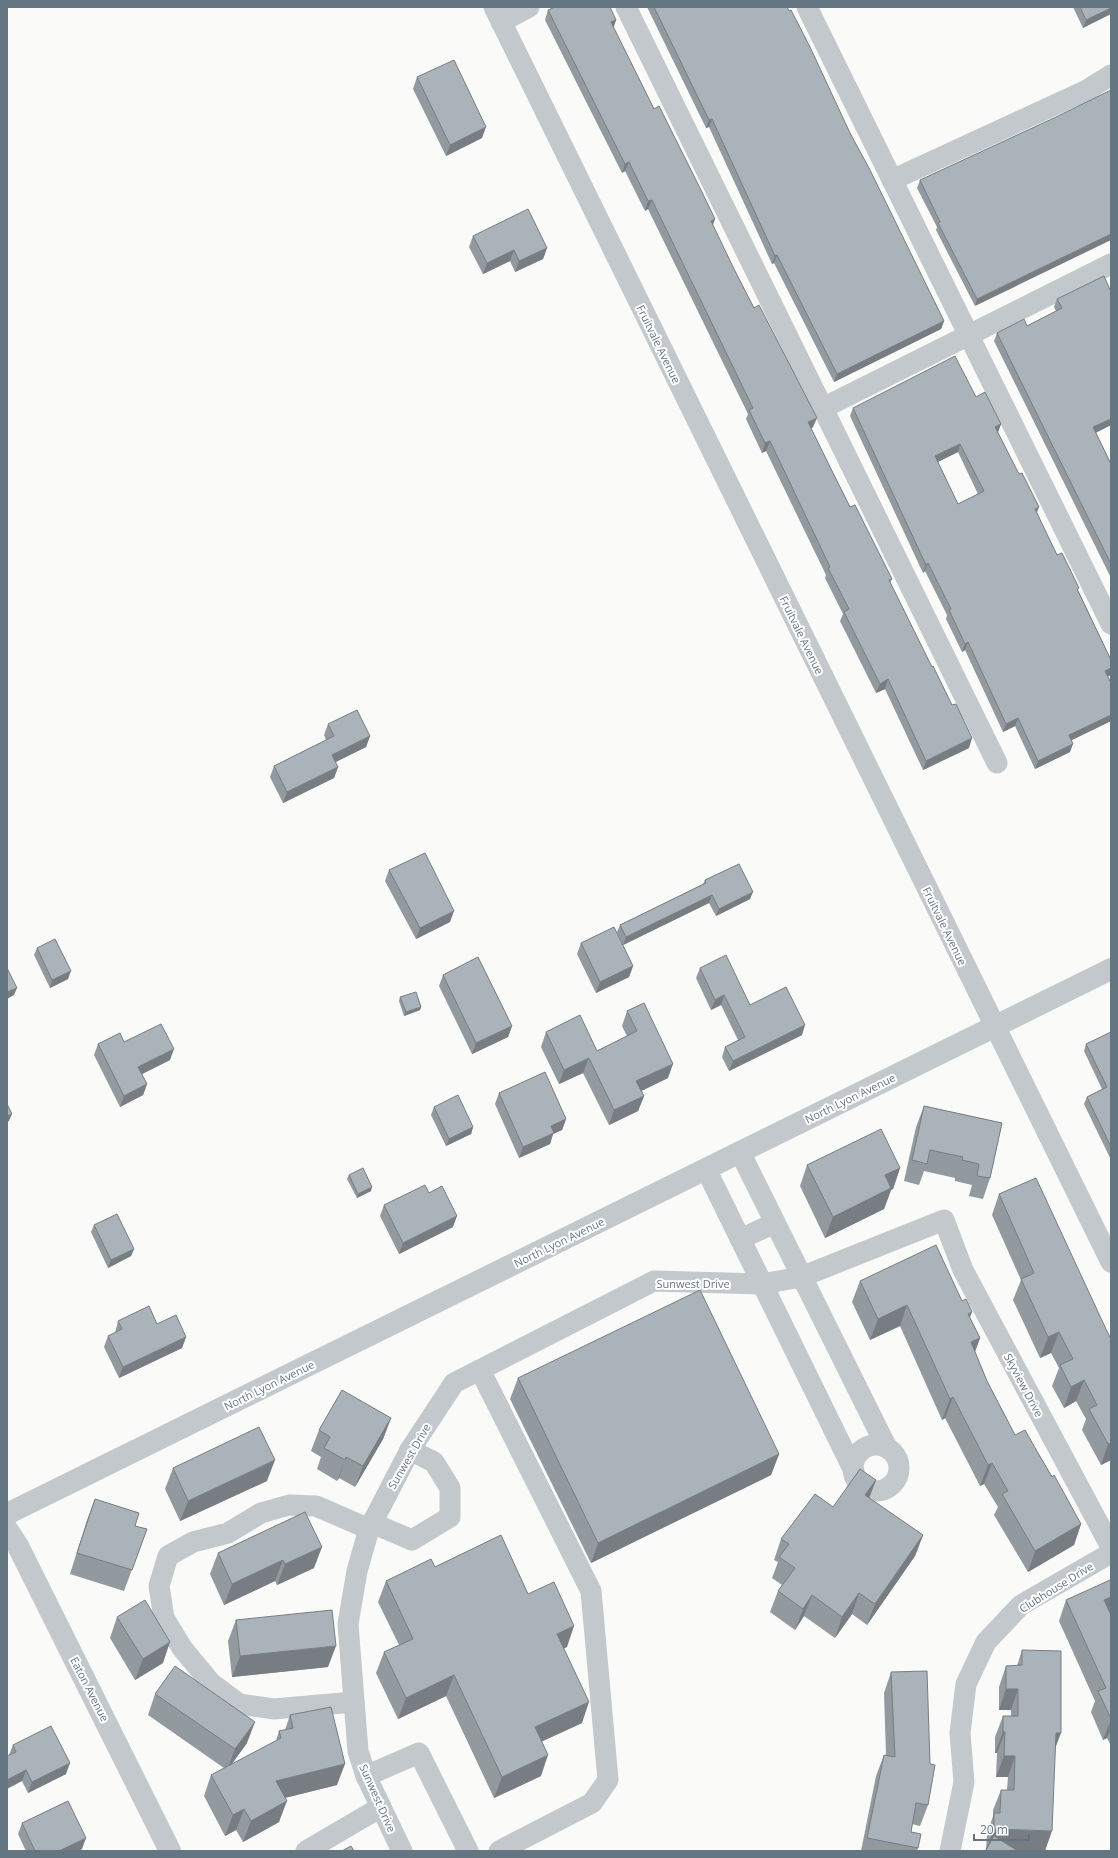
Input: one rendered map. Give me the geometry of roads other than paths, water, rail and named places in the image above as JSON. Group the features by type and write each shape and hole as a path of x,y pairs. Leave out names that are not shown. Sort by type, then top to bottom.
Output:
{"street":[{"path":"498,15 529,7"},
{"path":"626,7 997,763"},
{"path":"807,7 1111,624"},
{"name":"Fruitvale Avenue","path":"498,15 994,1027 1111,1262"},
{"path":"892,180 1087,90 1111,75"},
{"path":"823,408 968,334 1111,264"},
{"name":"North Lyon Avenue","path":"7,1514 1111,969"},
{"path":"706,1169 854,1471 856,1478 866,1488 879,1491 886,1489 896,1479 899,1465 893,1453 887,1448 740,1152"},
{"name":"Sunwest Drive","path":"402,1851 366,1776 358,1751 348,1624 357,1571 371,1526 410,1450 454,1383 654,1281 762,1284 801,1277 944,1220"},
{"name":"Skyview Drive","path":"944,1220 963,1270 1111,1546"},
{"path":"740,1239 775,1223"},
{"path":"480,1370 591,1591 608,1780 592,1803 499,1851"},
{"path":"854,1471 856,1458 861,1452 873,1446 887,1448"},
{"path":"354,1702 274,1709 239,1704 211,1683 182,1648 164,1618 160,1586 168,1556 193,1542 228,1533 261,1513 289,1505 316,1506 412,1540 450,1517 450,1488 434,1462 410,1450"},
{"name":"Eaton Avenue","path":"7,1529 18,1546 170,1851"},
{"name":"Clubhouse Drive","path":"950,1851 964,1782 960,1733 966,1684 986,1642 1021,1605 1111,1553"},
{"path":"366,1776 419,1753 468,1851"},
{"path":"306,1851 381,1807"}]}
